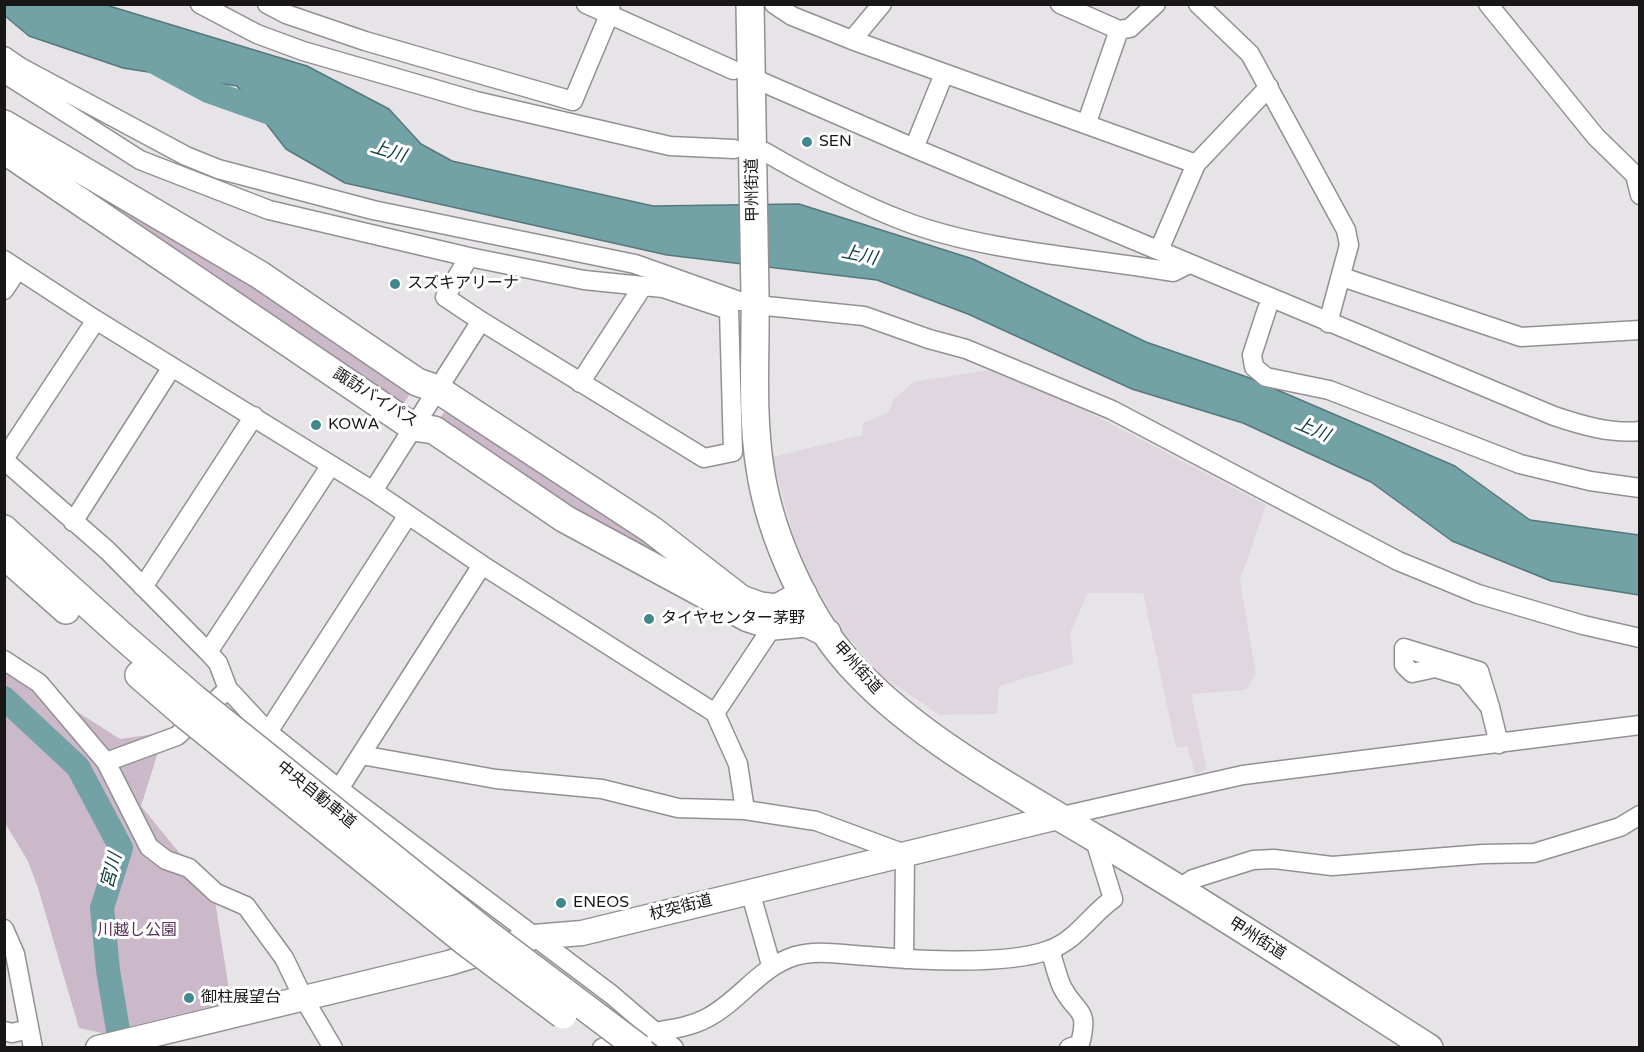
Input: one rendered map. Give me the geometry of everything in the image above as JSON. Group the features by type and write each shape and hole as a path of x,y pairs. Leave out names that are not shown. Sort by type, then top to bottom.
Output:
{"highway":[{"name":"甲州街道","path":"750,4 754,395 760,468 775,527 803,594 827,633 856,671 919,727 1058,817 1178,889 1429,1047"},
{"path":"4,124 260,275 417,382 438,389 652,530 741,600 777,608 803,594"},
{"name":"諏訪バイパス","path":"4,150 413,427 434,430 565,519 748,618 773,626 806,622 827,633"},
{"name":"中央自動車道","path":"4,529 120,634 190,706 489,935 646,1040"},
{"name":"中央自動車道","path":"4,555 190,706 458,936 607,1047"}],"main road":[{"name":"杖突街道","path":"100,1047 450,963 534,938 582,933 1058,817"}],"street":[{"path":"200,4 257,34 303,51 476,101 670,146 734,149"},
{"path":"267,4 289,9 365,40 573,101 610,10"},
{"path":"586,4 610,10 733,70"},
{"path":"774,4 792,16 852,40 1087,122 1196,164"},
{"path":"852,40 882,4"},
{"path":"1059,4 1119,30 1130,28 1156,4"},
{"path":"1198,4 1250,54 1346,230 1349,245 1328,323"},
{"path":"1488,4 1596,136 1637,173 1640,195"},
{"path":"1087,122 1119,30"},
{"path":"4,56 20,67 186,156 218,169 373,210 635,264 754,301 864,316 929,339 966,349 1112,410 1398,561 1478,594 1583,625 1640,638"},
{"path":"4,73 140,160 192,182 279,213 469,257 584,280 663,288 729,310 733,452 704,458 445,297 469,257"},
{"path":"914,148 944,74"},
{"path":"762,82 1328,323 1554,416 1587,427 1626,433 1640,431"},
{"path":"1159,250 1196,164 1269,87"},
{"path":"765,152 858,201 905,222 934,230 982,242 1173,272 1189,264"},
{"path":"4,290 11,264 96,320 373,491 482,565 715,713 738,764 745,810"},
{"path":"1342,277 1521,337 1640,330"},
{"path":"580,383 643,286"},
{"path":"1267,309 1252,355 1254,367 1266,377 1329,390 1520,464 1590,481 1640,488"},
{"path":"96,320 4,460 143,587 208,652 218,663 228,689 268,732 339,789 612,995 646,1040 674,1047"},
{"path":"373,491 481,321"},
{"path":"73,522 172,367"},
{"path":"143,587 254,417"},
{"path":"208,652 331,465"},
{"path":"268,732 408,515"},
{"path":"339,789 482,565"},
{"path":"715,713 773,626"},
{"path":"1490,707 1466,677 1435,668 1412,673 1404,665 1404,648 1479,671 1490,707 1499,744"},
{"path":"4,660 39,683 106,762 149,847 166,860 189,868 216,893 246,906 284,958 303,997 333,1047"},
{"path":"106,762 177,736 228,689"},
{"path":"1058,817 1243,775 1640,725"},
{"path":"361,755 496,779 602,789 678,808 745,810 816,821 905,854 904,959"},
{"path":"1178,889 1193,879 1253,860 1274,859 1332,866 1483,854 1534,854 1620,826 1640,815"},
{"path":"602,1047 646,1040 706,1018 739,996 752,980 771,965 807,953 904,959 1008,957 1050,950 1072,937 1113,899 1094,837"},
{"path":"750,891 771,965"},
{"path":"4,929 15,954 33,1047"},
{"path":"1050,950 1063,988 1083,1015 1084,1028 1080,1044 1069,1047"},
{"path":"4,1031 12,1033 29,1029"}],"shaded area":[{"path":"988,370 1081,408 1266,505 1240,580 1256,674 1246,690 1191,694 1207,770 1195,774 1187,746 1176,748 1143,593 1088,593 1070,633 1073,664 999,686 997,714 940,715 882,676 841,629 811,578 794,538 772,457 862,435 863,423 889,412 893,400 914,382"}],"green space":[{"path":"28,146 253,279 356,357 411,392 400,409 79,193"},
{"path":"451,402 719,591 606,534 440,418"},
{"name":"川越し公園","path":"4,665 120,739 155,734 159,749 141,806 214,895 231,1002 102,1033 79,1028 38,888 28,861 5,823"}],"water":[{"path":"5,5 106,5 307,66 389,109 421,144 452,161 653,206 799,204 973,259 1146,342 1247,377 1455,466 1530,520 1639,535 1639,595 1551,581 1452,541 1371,482 1243,423 1132,389 968,314 877,280 667,255 345,183 286,149 237,86 123,68 29,36 5,16"}],"waterway":[{"name":"上川","path":"154,62 208,91 284,118"},
{"name":"宮川","path":"4,698 78,767 121,848 102,908 108,970 121,1048"}],"place":[{"name":"SEN","path":"807,142"},
{"name":"スズキアリーナ","path":"395,284"},
{"name":"KOWA","path":"316,425"},
{"name":"タイヤセンター茅野","path":"649,619"},
{"name":"ENEOS","path":"561,903"},
{"name":"御柱展望台","path":"189,998"}]}
